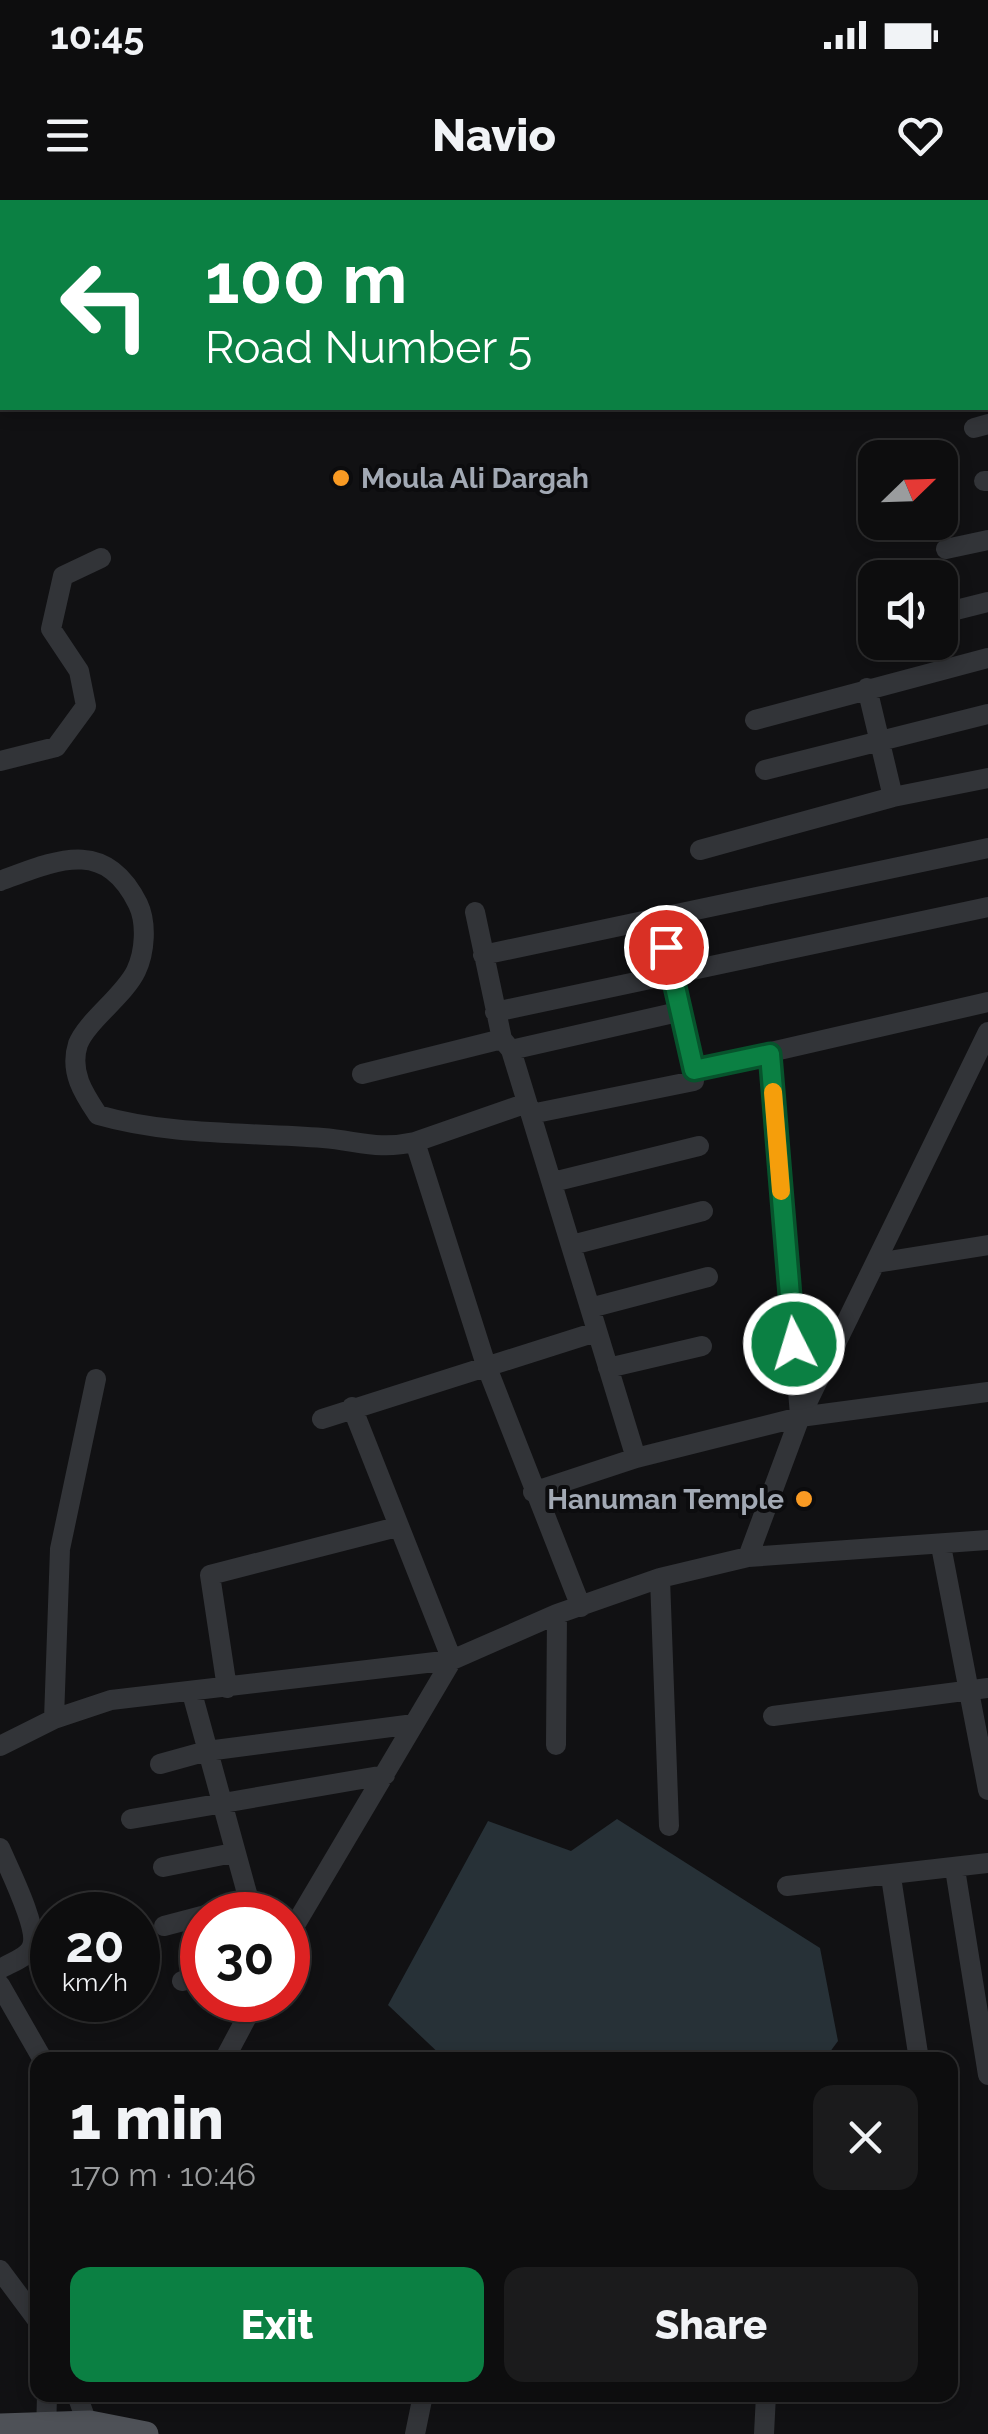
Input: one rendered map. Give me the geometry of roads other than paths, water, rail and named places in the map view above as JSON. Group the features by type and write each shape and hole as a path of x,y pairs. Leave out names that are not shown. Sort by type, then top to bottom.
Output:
{"main road":[{"path":"0,2426 146,2434"}],"street":[{"path":"946,549 988,540"},
{"path":"0,761 56,747 86,706 79,671 51,629 63,576 101,558"},
{"path":"958,610 988,602"},
{"path":"754,720 988,658"},
{"path":"867,688 893,797"},
{"path":"765,770 988,714"},
{"path":"700,850 893,797 988,778"},
{"path":"483,955 988,848"},
{"path":"0,882 67,859 104,863 124,877 143,915 143,944 136,971 78,1044 77,1083 98,1116 148,1130 327,1138 383,1148 529,1109 694,1081 661,918"},
{"path":"495,1012 988,907"},
{"path":"475,912 495,1012 553,1182 636,1458"},
{"path":"694,1070 988,1002"},
{"path":"362,1074 678,1012"},
{"path":"748,1558 800,1417 988,1032"},
{"path":"770,1054 800,1417"},
{"path":"415,1142 486,1365 581,1606"},
{"path":"553,1182 700,1146"},
{"path":"572,1245 703,1211"},
{"path":"876,1263 988,1245"},
{"path":"590,1308 708,1277"},
{"path":"322,1419 596,1332"},
{"path":"608,1368 702,1346"},
{"path":"54,1719 60,1549 96,1379"},
{"path":"533,1492 636,1458 800,1417 988,1392"},
{"path":"352,1407 452,1660"},
{"path":"227,1688 210,1575 397,1527"},
{"path":"0,1746 54,1719 112,1700 452,1660 557,1614 660,1578 748,1558 988,1540"},
{"path":"940,1546 978,1689 988,1790"},
{"path":"660,1578 669,1826"},
{"path":"556,1746 557,1614"},
{"path":"310,1900 452,1660"},
{"path":"773,1716 978,1689"},
{"path":"192,1693 245,1892"},
{"path":"160,1764 207,1751 414,1724"},
{"path":"131,1819 385,1775"},
{"path":"0,1848 32,1928 34,1944 29,1952 0,1968"},
{"path":"163,1866 233,1853"},
{"path":"787,1886 988,1863"},
{"path":"955,1869 988,2074"},
{"path":"891,1877 918,2052"},
{"path":"164,1926 180,1922"},
{"path":"0,1985 38,2052"},
{"path":"228,2052 244,2022"},
{"path":"0,2271 30,2310"},
{"path":"46,2428 47,2402"},
{"path":"80,2402 90,2428"},
{"path":"416,2434 422,2402"},
{"path":"764,2434 766,2402"}],"place":[{"name":"Moula Ali Dargah","path":"341,478"},
{"name":"Hanuman Temple","path":"804,1499"}]}
